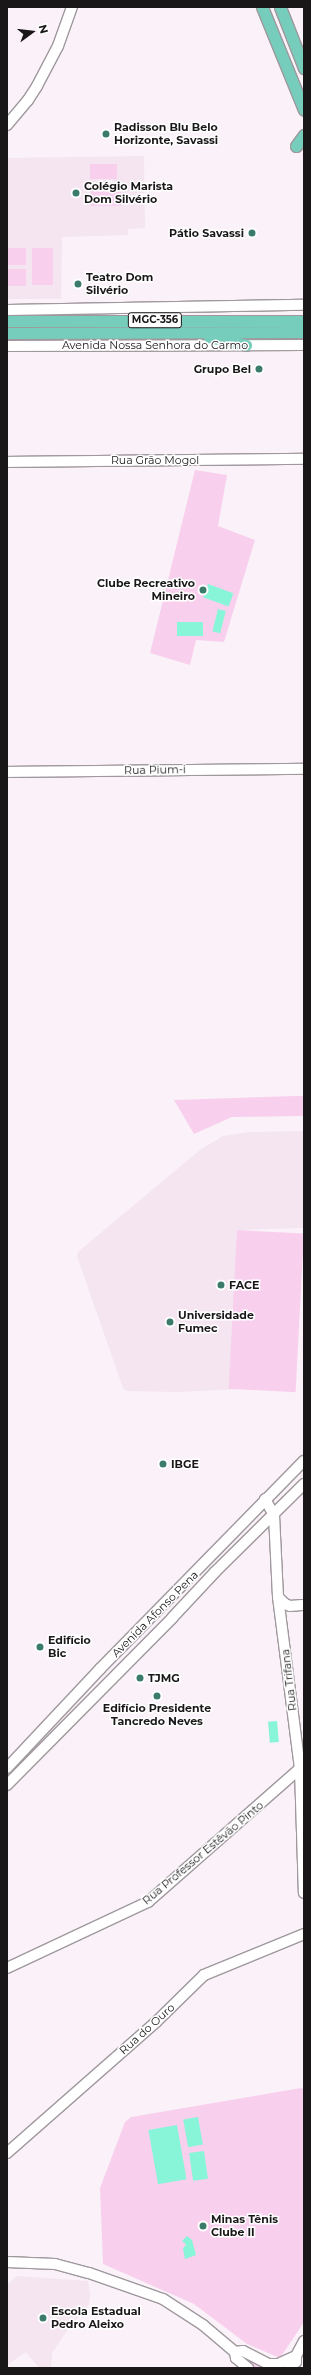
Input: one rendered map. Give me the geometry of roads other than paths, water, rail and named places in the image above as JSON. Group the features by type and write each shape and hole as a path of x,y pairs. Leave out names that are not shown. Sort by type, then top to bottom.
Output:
{"main road":[{"path":"262,7 304,110"},
{"path":"280,7 304,68"},
{"path":"296,146 304,135"},
{"path":"141,320 185,315 304,314"},
{"name":"MGC-356","path":"7,321 304,321"},
{"path":"189,332 246,345"},
{"name":"Avenida Nossa Senhora do Carmo","path":"7,333 304,332"}],"street":[{"path":"7,125 28,100 37,86 58,46 72,7"},
{"name":"MGC-356","path":"7,310 304,305"},
{"path":"150,308 185,315"},
{"name":"Avenida Nossa Senhora do Carmo","path":"7,346 304,345"},
{"name":"Rua Grão Mogol","path":"7,462 304,459"},
{"name":"Rua Pium-i","path":"7,772 304,769"},
{"name":"Avenida Afonso Pena","path":"7,1768 100,1669 162,1608 265,1499 304,1461"},
{"name":"Avenida Afonso Pena","path":"7,1785 172,1618 215,1572 304,1484"},
{"path":"265,1499 274,1515"},
{"name":"Rua Trifana","path":"274,1515 278,1597 302,1767 304,1893"},
{"path":"278,1597 285,1604 290,1606 302,1605"},
{"path":"162,1608 172,1618"},
{"name":"Rua Professor Estêvão Pinto","path":"7,1968 148,1902 302,1767"},
{"name":"Rua do Ouro","path":"7,2153 156,2022 204,1975 304,1934"},
{"path":"7,2262 55,2264 89,2273 163,2299 203,2325 235,2352 236,2358 248,2368"},
{"path":"289,2368 296,2362 296,2356 304,2341"},
{"path":"235,2352 244,2351 268,2364 278,2364 296,2356"}],"place":[{"name":"Radisson Blu Belo Horizonte, Savassi","path":"106,134"},
{"name":"Colégio Marista Dom Silvério","path":"76,193"},
{"name":"Pátio Savassi","path":"252,233"},
{"name":"Teatro Dom Silvério","path":"78,284"},
{"name":"Grupo Bel","path":"259,369"},
{"name":"Clube Recreativo Mineiro","path":"203,590"},
{"name":"FACE","path":"221,1285"},
{"name":"Universidade Fumec","path":"170,1322"},
{"name":"IBGE","path":"163,1464"},
{"name":"Edifício Bic","path":"40,1647"},
{"name":"TJMG","path":"140,1678"},
{"name":"Edifício Presidente Tancredo Neves","path":"157,1696"},
{"name":"Minas Tênis Clube II","path":"203,2226"},
{"name":"Escola Estadual Pedro Aleixo","path":"43,2318"}]}
